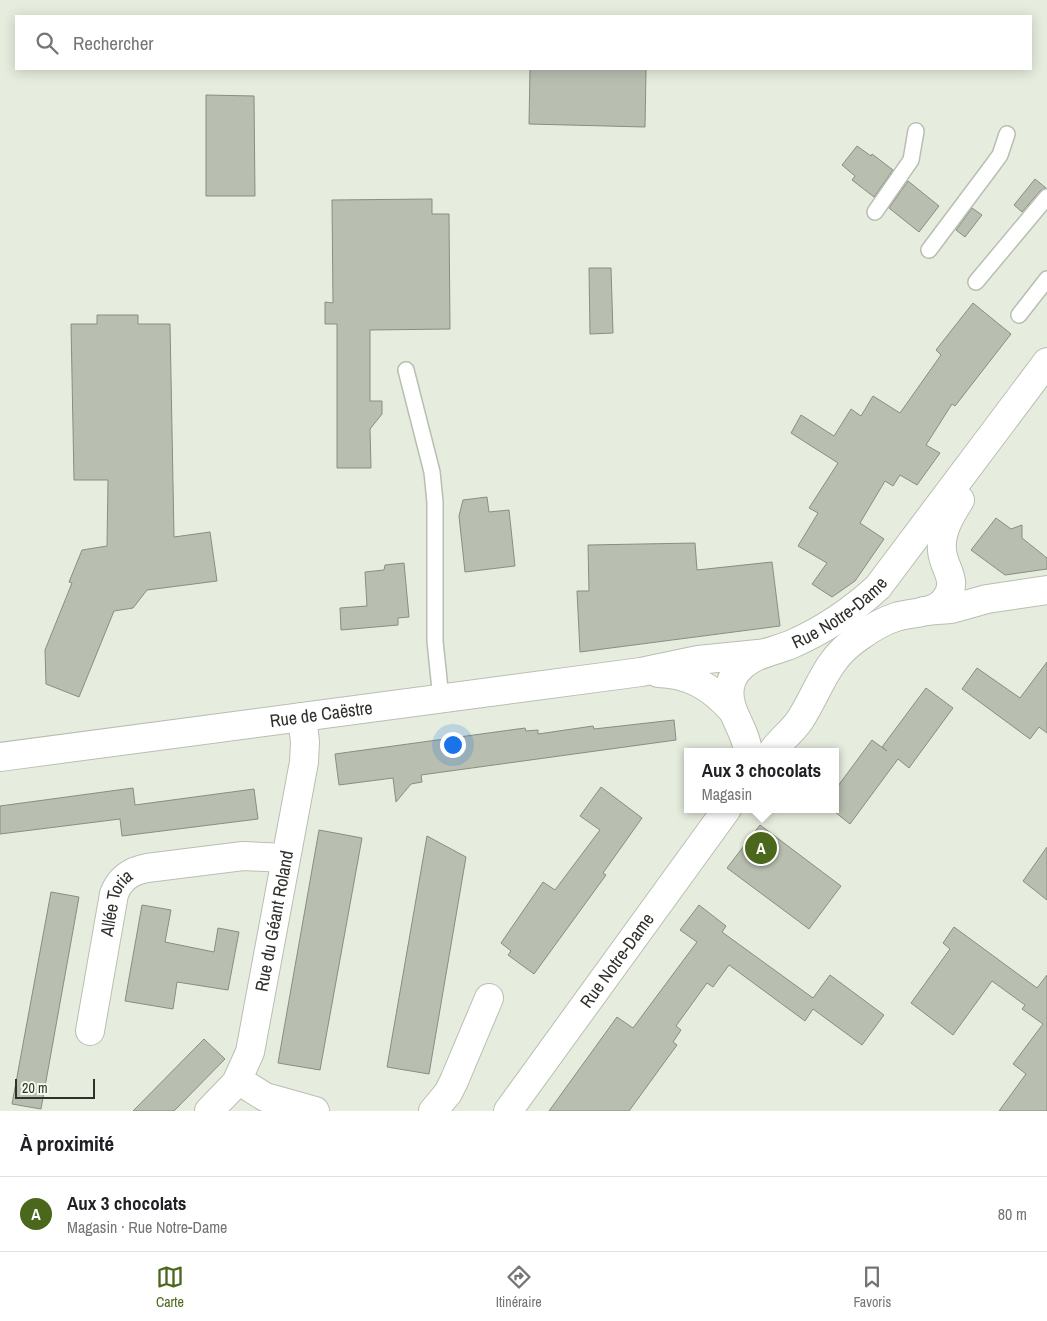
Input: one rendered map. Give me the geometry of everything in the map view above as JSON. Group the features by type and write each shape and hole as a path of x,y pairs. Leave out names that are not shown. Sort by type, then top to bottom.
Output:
{"street":[{"name":"Rue Notre-Dame","path":"747,748 744,733 735,715 730,686 736,672 753,658 804,638 845,614 878,587 1047,362"},
{"name":"Rue Notre-Dame","path":"775,748 804,714 822,677 846,648 858,637 896,617 937,607 946,598 952,584 942,551 942,541 954,509 1047,386"},
{"name":"Rue Notre-Dame","path":"900,559 919,550 935,554 948,569"},
{"path":"948,569 965,589 987,599"},
{"path":"924,611 958,608 987,599 1047,590"},
{"name":"Rue de Caëstre","path":"0,757 641,672 698,660 766,653"},
{"name":"Rue de Caëstre","path":"641,672 675,674 693,679 719,696 735,715"},
{"path":"735,715 749,729 764,735 783,734 791,729"},
{"name":"Rue du Géant Roland","path":"210,1111 238,1080 250,1052 304,762 305,742 302,717"},
{"name":"Rue Notre-Dame","path":"508,1111 724,813"},
{"name":"Allée Toria","path":"90,1031 114,894 122,880 133,872 147,868 243,856 285,858"},
{"path":"433,1111 448,1093 454,1081 489,998"},
{"path":"238,1080 265,1097 315,1111"}],"lane":[{"path":"875,212 911,160 916,131"},
{"path":"929,250 1000,156 1007,134"},
{"path":"976,282 1047,197"},
{"path":"1019,315 1047,279"},
{"path":"406,370 432,472 435,502 434,641 441,699"}],"building":[{"path":"530,70 646,70 645,127 529,124"},
{"path":"206,95 254,96 255,196 206,196"},
{"path":"857,146 871,156 872,154 893,170 874,197 852,180 855,176 842,165"},
{"path":"1035,179 1046,188 1040,191 1022,212 1014,205"},
{"path":"908,181 939,206 919,232 889,208"},
{"path":"432,199 432,214 449,214 450,329 370,330 370,401 382,401 382,414 370,429 371,468 337,468 337,324 325,324 325,302 333,303 332,200"},
{"path":"972,208 982,215 965,237 956,230"},
{"path":"589,268 611,268 613,333 590,334"},
{"path":"973,303 1011,334 955,406 952,404 926,445 940,453 917,485 900,475 893,486 885,481 860,523 884,539 855,581 832,597 812,584 827,563 798,546 818,513 809,508 838,463 791,433 801,415 834,436 851,409 861,416 873,396 900,413 941,355 936,350"},
{"path":"97,315 138,315 138,324 170,324 174,537 210,532 217,581 147,590 133,608 114,611 79,697 46,684 45,650 72,583 69,582 82,550 107,546 108,480 74,480 71,324 97,324"},
{"path":"487,497 489,512 509,510 515,566 465,572 459,516 463,500"},
{"path":"996,518 1011,529 1022,525 1022,538 1047,558 1047,569 1005,575 971,550"},
{"path":"695,543 697,570 772,562 780,626 580,652 577,591 589,591 588,545"},
{"path":"404,563 409,617 398,618 398,625 341,630 340,608 367,606 365,572 384,570 385,565"},
{"path":"1047,662 1047,733 1039,727 1030,739 962,689 977,668 1020,698"},
{"path":"926,688 953,708 909,768 898,759 850,824 836,813 839,813 839,785 872,740 887,751 882,747"},
{"path":"674,720 676,740 421,775 422,782 411,784 396,802 393,778 339,785 335,754 525,728 526,731 538,730 538,734 593,726 594,729"},
{"path":"601,787 642,818 603,873 606,875 534,974 508,955 511,951 501,943 543,882 555,890 600,830 580,816"},
{"path":"133,788 135,805 254,789 258,819 122,836 120,819 0,834 0,806"},
{"path":"760,825 841,886 809,929 727,868"},
{"path":"319,830 362,838 320,1070 278,1063"},
{"path":"427,836 466,857 429,1074 387,1067"},
{"path":"1047,847 1047,900 1023,881"},
{"path":"51,892 79,897 41,1109 12,1104"},
{"path":"142,905 171,910 165,942 214,952 218,928 239,932 228,990 177,982 173,1009 125,1001"},
{"path":"699,905 726,926 722,932 813,998 830,975 884,1015 862,1045 813,1009 805,1021 729,965 713,987 707,983 676,1026 681,1030 673,1042 677,1045 629,1111 549,1111 617,1017 633,1028 697,942 680,930"},
{"path":"954,927 1037,988 1047,975 1047,1111 999,1111 1026,1074 1013,1064 1043,1024 1022,1009 1025,1005 992,981 953,1035 911,1003 950,949 943,943"},
{"path":"204,1039 225,1059 174,1111 133,1111"}],"place":[{"name":"Aux 3 chocolats","path":"761,848"}]}
